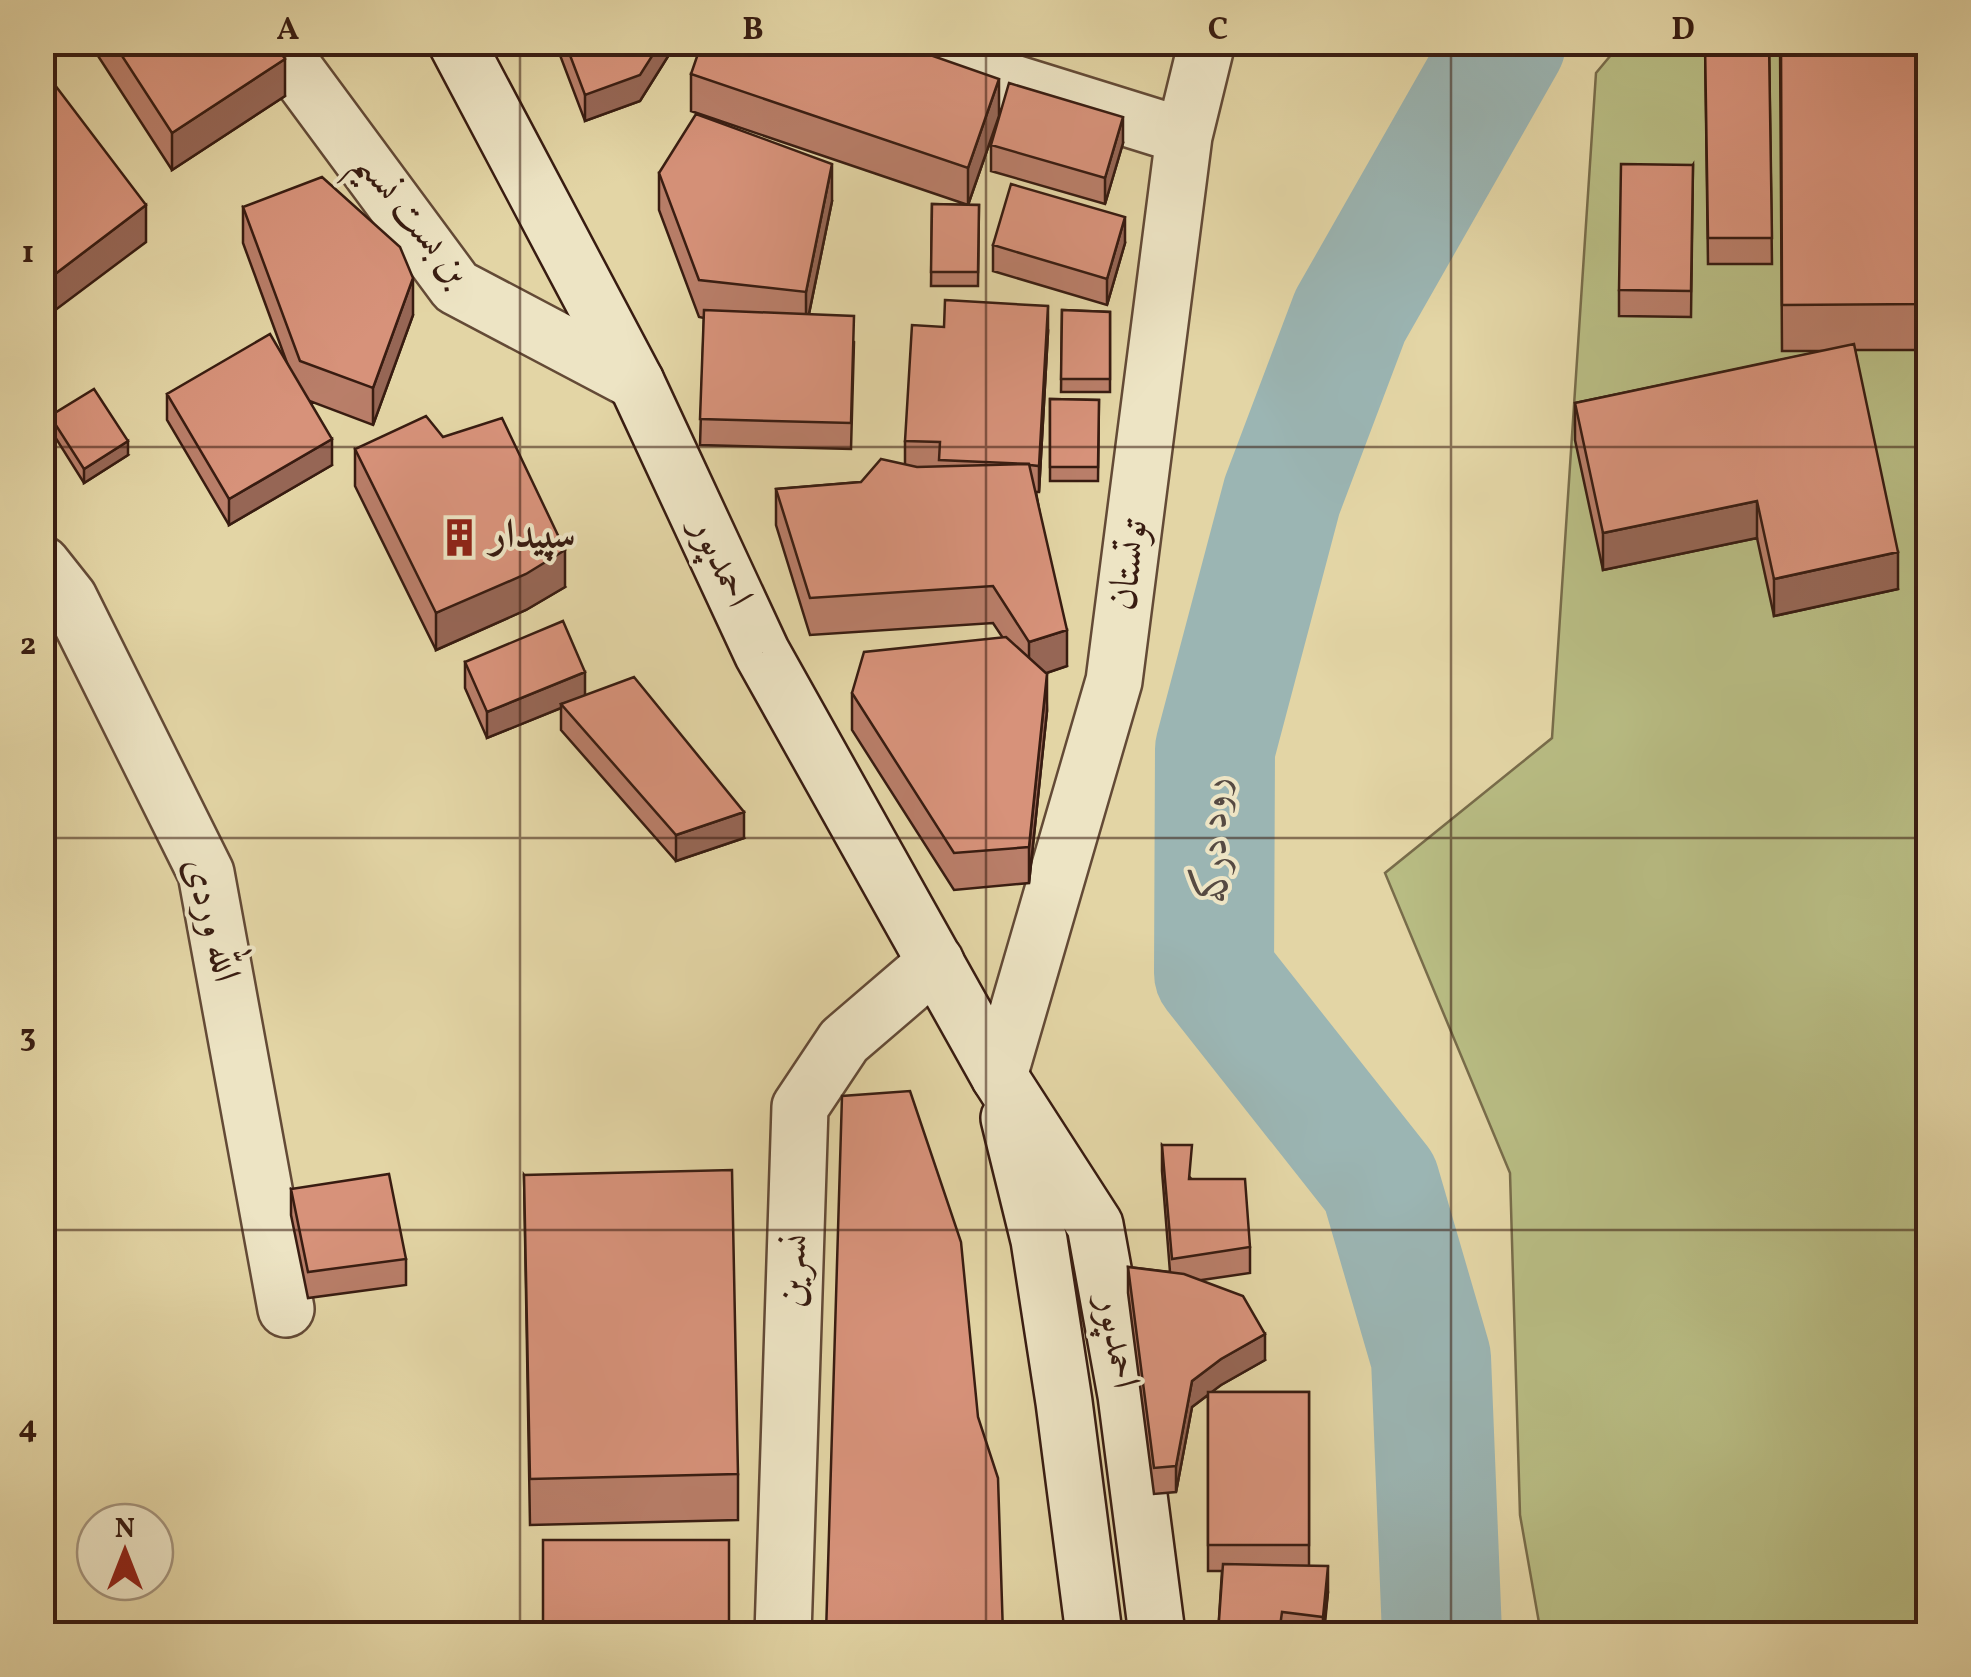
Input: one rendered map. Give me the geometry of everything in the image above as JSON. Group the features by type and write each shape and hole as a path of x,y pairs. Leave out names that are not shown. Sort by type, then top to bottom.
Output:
{"street":[{"name":"بن بست نسیم","path":"275,42 456,287 636,382"},
{"name":"احمدپور","path":"456,42 636,382 762,653 999,1076 1095,1225 1126,1395 1157,1634"},
{"path":"882,42 1184,136"},
{"name":"توتستان","path":"999,1076 1114,681 1184,136 1207,42"},
{"name":"الله وردی","path":"42,564 68,598 206,874 286,1309"},
{"name":"نسرین","path":"783,1634 800,1107 844,1041 936,962"},
{"name":"احمدپور","path":"999,1076 1038,1240 1094,1634"}],"green space":[{"path":"1621,43 1928,43 1928,1634 1541,1634 1520,1515 1510,1173 1385,873 1552,738 1596,73"}],"building":[{"path":"113,42 274,42 285,59 172,133"},
{"path":"565,42 661,42 640,75 585,95"},
{"path":"702,42 893,42 999,79 968,168 691,74"},
{"path":"1705,42 1769,42 1772,238 1708,238"},
{"path":"1781,42 1928,42 1928,304 1782,305"},
{"path":"42,68 146,205 42,284"},
{"path":"1009,83 1123,117 1105,178 991,145"},
{"path":"696,114 832,164 806,292 699,280 659,173"},
{"path":"1621,164 1693,165 1691,291 1619,290"},
{"path":"322,177 400,247 413,278 373,388 300,361 243,207"},
{"path":"1011,184 1125,217 1107,279 993,245"},
{"path":"932,204 979,205 978,272 931,272"},
{"path":"945,300 1048,306 1039,466 939,460 940,442 905,441 912,325 944,327"},
{"path":"704,310 854,316 851,423 700,419"},
{"path":"1062,310 1110,312 1110,379 1061,379"},
{"path":"270,334 332,439 229,499 167,394"},
{"path":"1854,344 1898,552 1774,579 1757,501 1603,533 1575,403"},
{"path":"94,389 128,441 84,469 50,416"},
{"path":"1050,399 1099,400 1098,467 1050,467"},
{"name":"سپیدار","path":"426,416 443,437 502,418 565,550 526,574 436,613 355,449"},
{"path":"881,459 917,467 1029,464 1067,630 1029,642 993,586 810,598 776,489 861,482"},
{"path":"563,621 585,672 487,712 465,662"},
{"path":"1006,637 1047,674 1029,847 954,853 852,693 864,652"},
{"path":"634,677 744,812 676,835 561,704"},
{"path":"910,1091 961,1242 978,1417 998,1478 1003,1634 826,1634 842,1096"},
{"path":"1162,1145 1192,1145 1189,1179 1245,1179 1250,1247 1172,1259"},
{"path":"732,1170 738,1474 530,1479 524,1175"},
{"path":"389,1174 406,1259 308,1272 291,1189"},
{"path":"1128,1267 1184,1274 1243,1296 1265,1334 1192,1381 1176,1466 1154,1468"},
{"path":"1208,1392 1309,1392 1309,1545 1208,1545"},
{"path":"543,1540 729,1540 729,1634 543,1634"},
{"path":"1223,1564 1328,1566 1323,1617 1282,1612 1279,1634 1218,1634"}],"waterway":[{"name":"رود درکه","path":"1442,1634 1431,1358 1380,1183 1214,973 1215,749 1282,496 1350,316 1506,42"}],"place":[{"name":"سپیدار","path":"460,537"}]}
